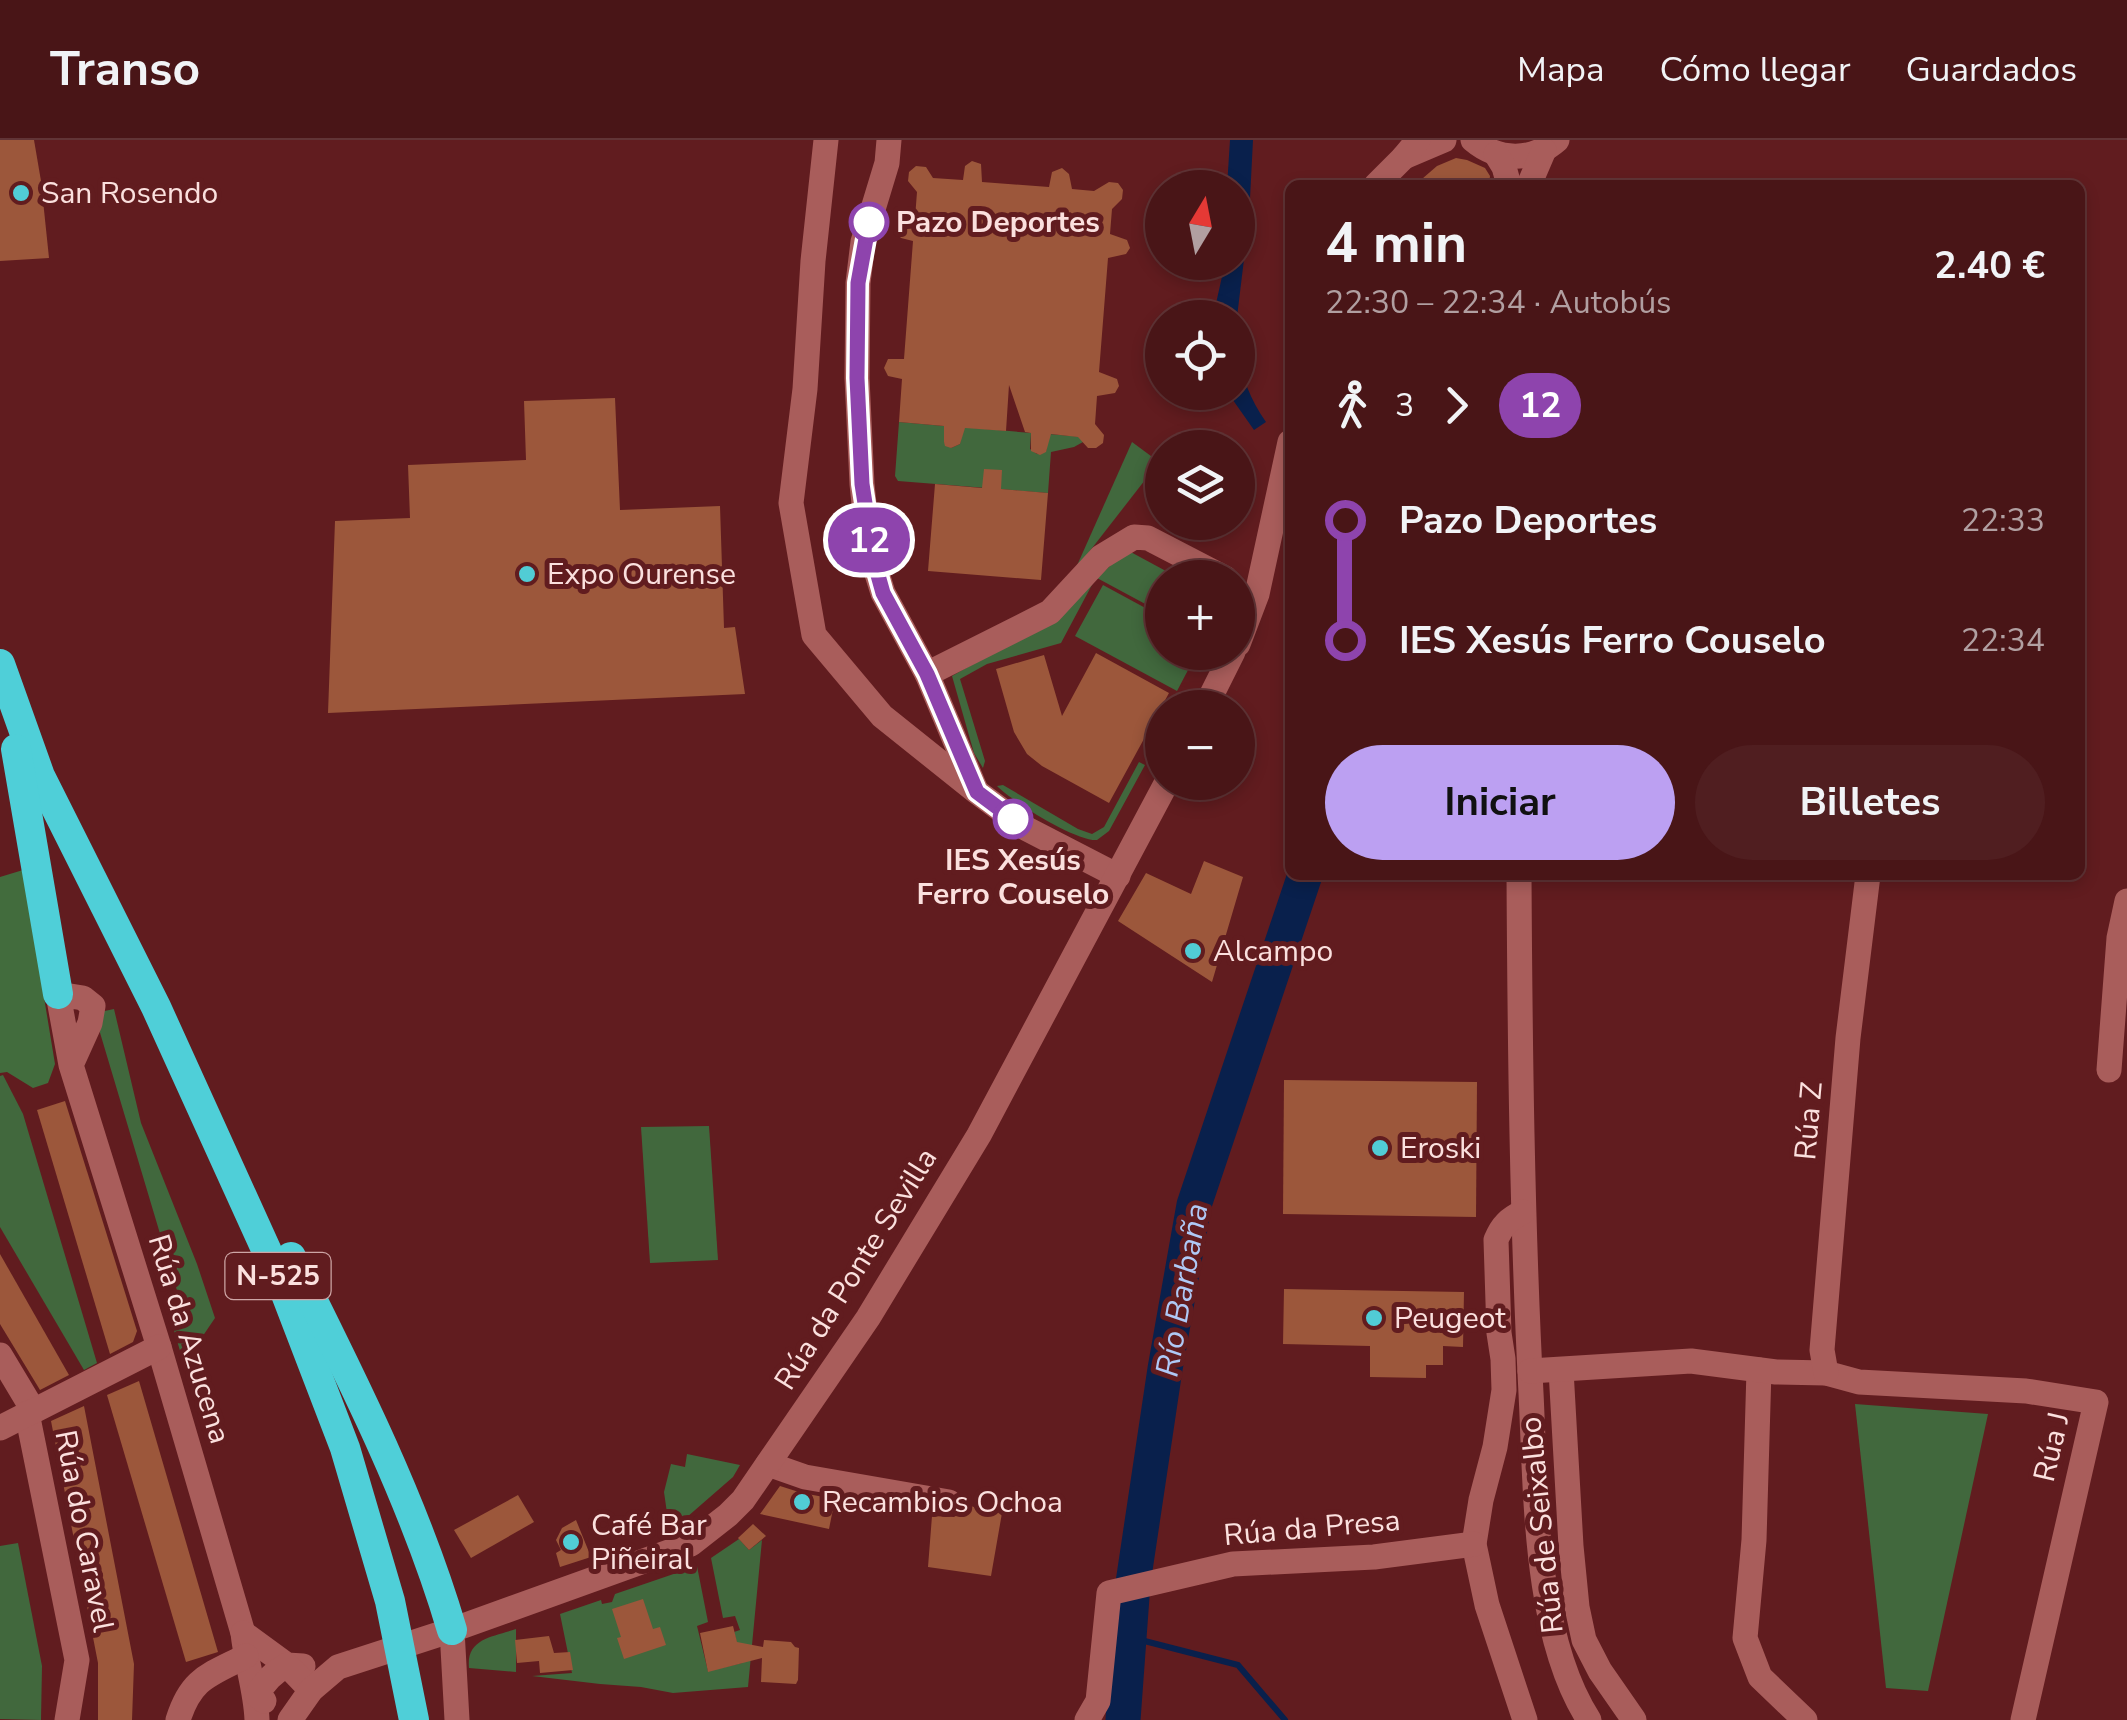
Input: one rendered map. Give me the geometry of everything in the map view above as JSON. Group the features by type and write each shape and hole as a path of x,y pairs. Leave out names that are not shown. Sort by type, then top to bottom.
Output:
{"highway":[{"path":"1,668 58,994"},
{"name":"N-525","path":"1,668 40,776 156,1007 284,1289 345,1448 390,1601 414,1720"},
{"name":"N-525","path":"156,1007 226,1129 378,1436 437,1580 445,1632"}],"street":[{"path":"826,140 812,260 806,389 792,503 814,634 882,716 977,792 1027,829 1118,876"},
{"path":"888,140 887,163 864,242 858,283 857,378 866,523 883,593 927,674 977,792"},
{"path":"1381,180 1411,149 1444,140"},
{"path":"1473,140 1496,154 1520,156 1550,145"},
{"path":"1532,180 1550,145"},
{"path":"1496,154 1508,180"},
{"path":"1255,562 1285,459"},
{"path":"927,674 1050,612 1101,557 1134,537 1148,538 1190,560"},
{"name":"Rúa da Ponte Sevilla","path":"338,1667 691,1544 739,1504 868,1318 979,1135 1158,800"},
{"path":"1519,880 1523,1212 1540,1543 1550,1612 1565,1673 1590,1720"},
{"name":"Rúa Z","path":"1826,1373 1822,1350 1848,1038 1867,880"},
{"path":"2108,1070 2119,938 2127,900"},
{"name":"Rúa da Azucena","path":"58,994 83,998 92,1006 90,1023 70,1065 159,1346 244,1645 257,1708"},
{"path":"1523,1212 1501,1228 1496,1240 1504,1390 1474,1544 1486,1606 1525,1720"},
{"path":"0,1428 159,1346"},
{"name":"Rúa do Caravel","path":"0,1354 30,1412 76,1660 66,1720"},
{"name":"Rúa J","path":"1530,1371 1690,1361 1826,1373 1859,1382 2026,1391 2096,1402 2023,1720"},
{"name":"Rúa de Seixalbo","path":"1561,1370 1571,1546 1584,1640 1600,1672 1634,1720"},
{"path":"1758,1370 1754,1540 1746,1638 1760,1677 1805,1720"},
{"path":"768,1464 804,1477 949,1502"},
{"name":"Rúa da Presa","path":"1087,1720 1098,1701 1108,1594 1233,1564 1374,1557 1474,1544"},
{"path":"445,1632 458,1720"},
{"path":"178,1720 191,1687 244,1645 287,1666 312,1690"},
{"path":"287,1666 338,1667 312,1690 288,1720 257,1708 273,1673 287,1666"}],"green space":[{"path":"899,422 944,426 944,442 951,448 960,444 962,427 1031,433 1030,449 1037,454 1046,451 1049,434 1083,437 1083,442 1051,452 1048,493 898,481 895,476"},
{"path":"1132,442 1145,452 1145,480 1075,570"},
{"path":"1127,550 1146,560 1145,604 1097,578"},
{"path":"1094,581 1061,643 987,664 960,679 985,761 983,768 974,753 952,676 1053,619"},
{"path":"1103,585 1145,608 1145,670 1188,670 1175,690 1075,636"},
{"path":"1139,762 1145,765 1109,831 1097,840 1060,828 997,786 1003,785 1078,829 1092,834 1104,827"},
{"path":"23,870 55,1064 48,1083 33,1088 7,1072 0,1073 0,877"},
{"path":"114,1009 141,1123 215,1318 185,1368 171,1320 184,1314 98,1026 100,1012"},
{"path":"3,1075 23,1114 97,1363 84,1370 0,1227"},
{"path":"709,1126 718,1260 650,1263 641,1127"},
{"path":"1855,1404 1988,1414 1928,1691 1886,1688"},
{"path":"687,1454 740,1465 733,1477 679,1524 669,1527 664,1492 671,1464 685,1467"},
{"path":"739,1539 749,1550 762,1540 748,1687 673,1693 532,1676 572,1673 560,1614 601,1600 602,1604 612,1602 615,1594 697,1566 708,1622 697,1626 708,1671 742,1663 734,1632 740,1630 735,1616 723,1618 711,1558"},
{"path":"18,1543 42,1666 41,1720 0,1719 0,1546"},
{"path":"516,1629 516,1672 469,1668 476,1645"}],"water":[{"path":"1230,140 1253,140 1251,170 1228,170"},
{"path":"1221,280 1241,280 1239,300 1217,300"},
{"path":"1255,405 1266,422 1254,430 1240,410 1255,410"}],"building":[{"name":"San Rosendo","path":"0,140 34,140 49,258 0,261"},
{"path":"1456,158 1467,160 1485,168 1490,180 1421,180 1437,166"},
{"path":"972,161 981,164 982,182 1049,187 1052,172 1062,168 1069,174 1072,189 1094,191 1109,182 1118,183 1123,190 1122,199 1112,209 1110,234 1127,240 1130,248 1126,254 1108,258 1099,372 1117,379 1119,386 1115,393 1097,396 1095,424 1104,435 1103,443 1096,448 1088,448 1078,437 1051,434 1046,452 1040,455 1031,451 1031,433 1025,432 1009,385 1006,431 965,428 960,444 951,448 945,446 944,426 899,422 902,379 888,376 884,368 888,359 904,359 913,241 901,238 894,230 898,221 915,218 917,192 908,181 909,172 916,166 926,167 933,178 963,180 965,166"},
{"name":"Expo Ourense","path":"615,398 620,510 720,506 724,628 735,627 745,694 328,713 335,521 410,518 408,465 526,460 524,401"},
{"path":"984,469 1002,470 1001,489 1048,493 1041,580 928,571 935,484 982,488"},
{"path":"1096,653 1164,690 1145,690 1145,737 1109,803 1027,754 1014,732 996,669 1044,655 1062,716"},
{"name":"Alcampo","path":"1204,861 1243,877 1212,982 1118,921 1146,873 1191,894"},
{"name":"Eroski","path":"1284,1080 1477,1082 1476,1217 1283,1214"},
{"path":"65,1101 137,1331 133,1342 110,1354 37,1110"},
{"path":"0,1254 69,1375 40,1390 0,1324"},
{"name":"Peugeot","path":"1284,1289 1464,1292 1463,1347 1443,1346 1443,1365 1426,1365 1426,1378 1370,1377 1370,1346 1283,1344"},
{"path":"139,1381 218,1652 186,1662 107,1395"},
{"path":"84,1406 134,1664 132,1720 98,1720 98,1663 51,1421"},
{"name":"Recambios Ochoa","path":"780,1486 835,1499 829,1529 760,1514"},
{"path":"518,1495 534,1522 471,1558 454,1530"},
{"path":"965,1505 1002,1513 991,1576 928,1567 932,1516 954,1517"},
{"name":"Café Bar Piñeiral","path":"576,1520 591,1557 560,1567 556,1553 561,1550 556,1540 562,1528"},
{"path":"753,1524 766,1536 749,1550 738,1538"},
{"path":"643,1599 653,1629 660,1627 666,1645 624,1659 612,1609"},
{"path":"733,1626 737,1642 763,1647 764,1640 791,1642 799,1648 796,1684 761,1682 762,1658 708,1672 700,1633"},
{"path":"549,1636 554,1653 570,1652 573,1670 540,1673 539,1661 517,1663 515,1640"}],"waterway":[{"name":"Río Barbaña","path":"1123,1720 1133,1583 1194,1205 1303,880"},
{"path":"1129,1637 1238,1665 1285,1720"}],"bus line":[{"name":"12","path":"869,222 858,283 856,340 862,484 874,561 883,593 927,674 977,792 1013,819"}],"place":[{"name":"San Rosendo","path":"21,193"},
{"name":"Pazo Deportes","path":"869,222"},
{"name":"Expo Ourense","path":"527,574"},
{"name":"IES Xesús Ferro Couselo","path":"1013,819"},
{"name":"Alcampo","path":"1193,951"},
{"name":"Eroski","path":"1380,1148"},
{"name":"Peugeot","path":"1374,1318"},
{"name":"Recambios Ochoa","path":"802,1502"},
{"name":"Café Bar Piñeiral","path":"571,1542"}]}
